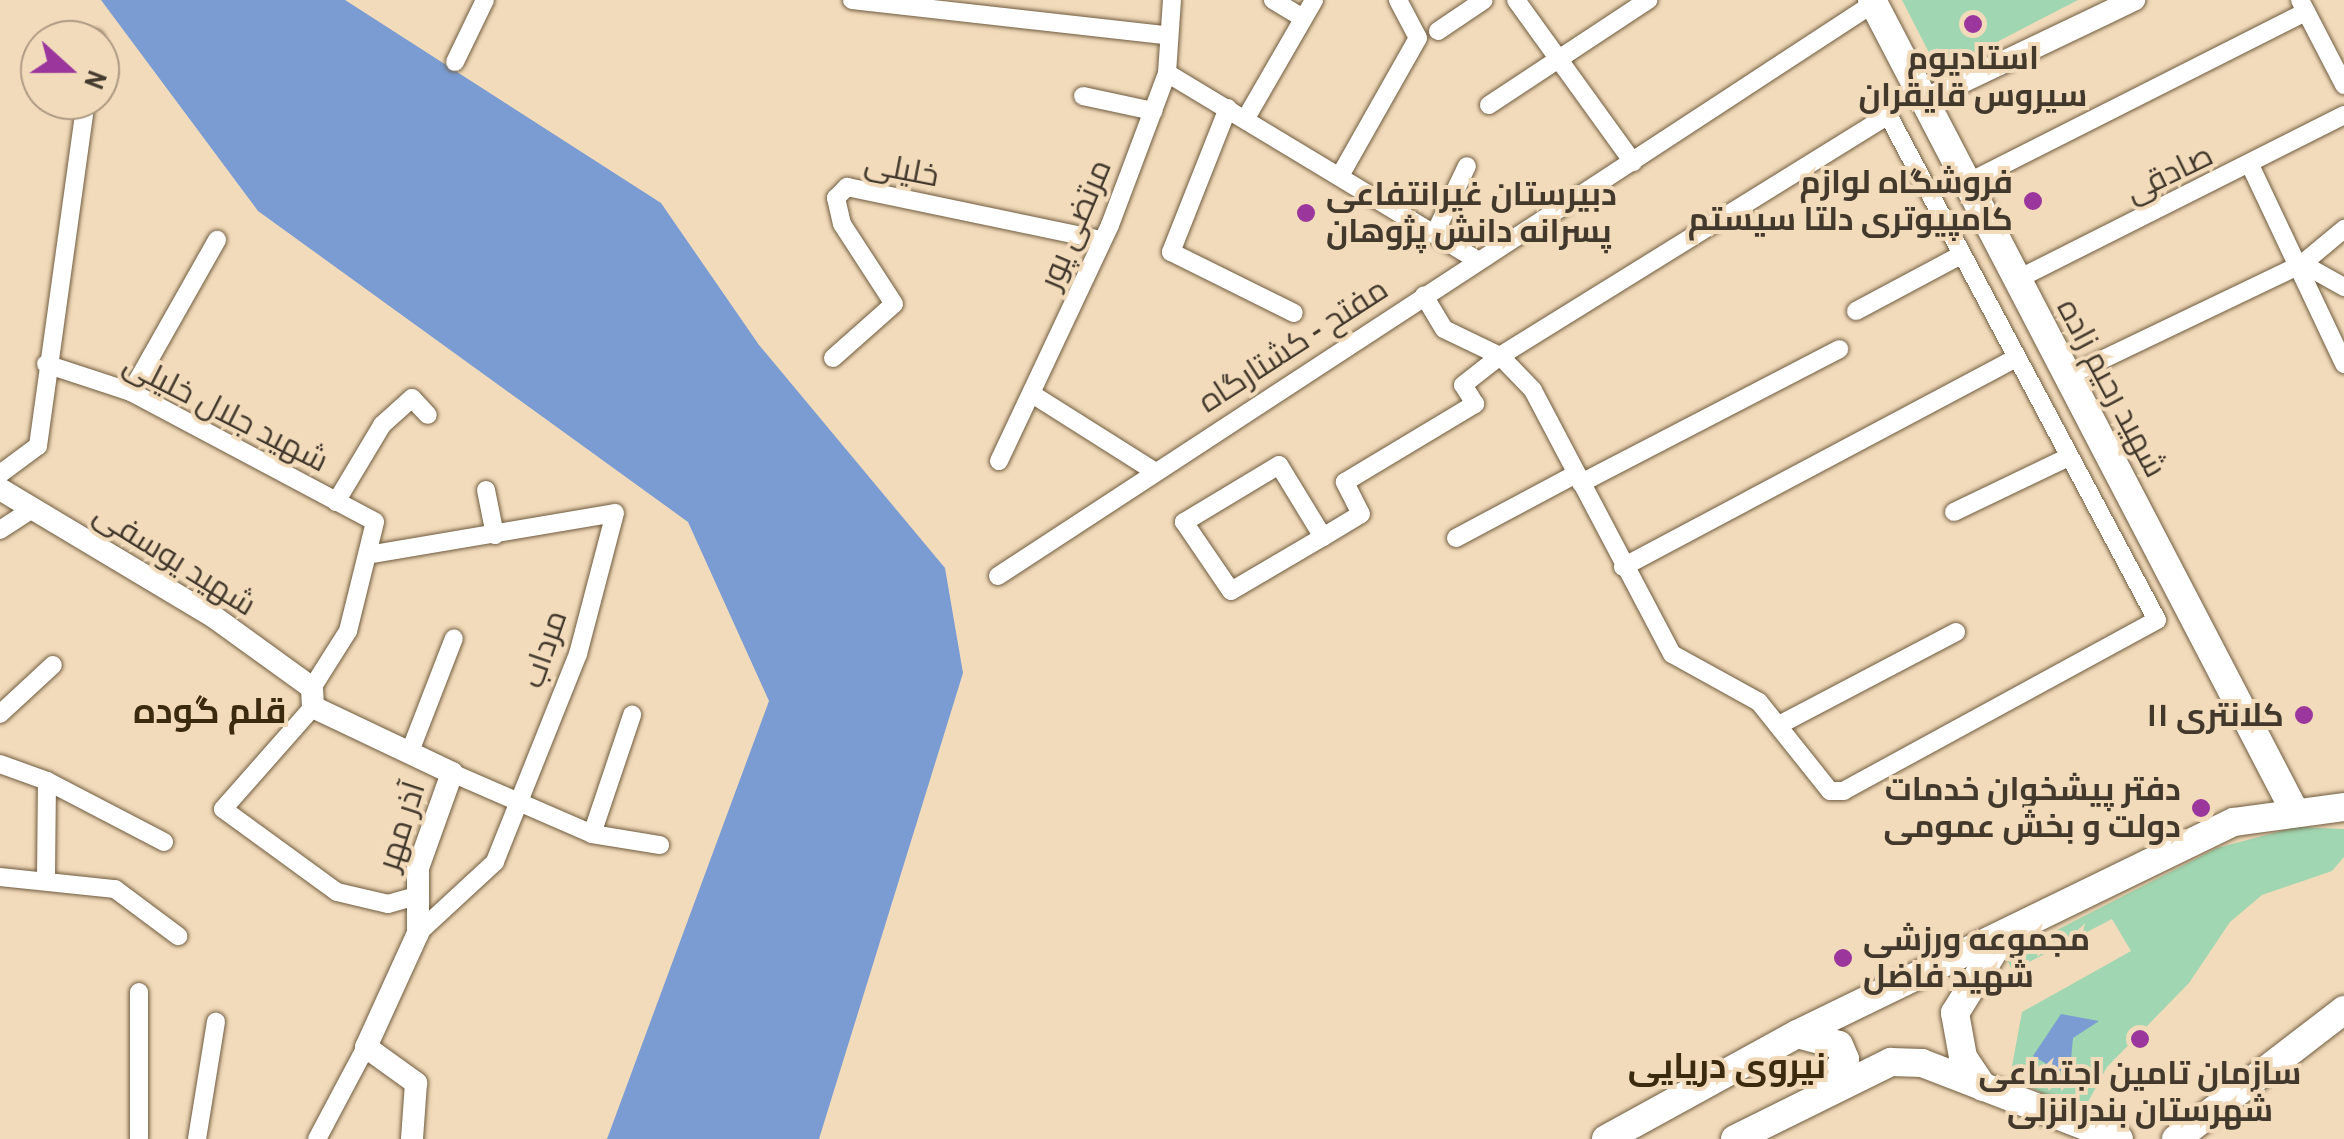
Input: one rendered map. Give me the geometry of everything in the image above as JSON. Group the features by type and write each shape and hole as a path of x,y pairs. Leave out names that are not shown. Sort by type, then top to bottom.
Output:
{"main road":[{"name":"شهید رحیم زاده","path":"1873,1 2293,808"},
{"path":"1606,1139 1797,1034 2010,927 2234,822 2293,808 2344,807"},
{"path":"1984,1087 1963,1057 1955,1013 1966,983 2010,927"},
{"path":"2176,1139 2344,1010"},
{"path":"1797,1034 1839,1046 1844,1059 1826,1090"},
{"path":"1735,1139 1826,1090 1890,1062 1922,1063 2119,1139"}],"street":[{"path":"455,62 485,0"},
{"path":"852,0 1166,34"},
{"name":"مرتضی پور","path":"999,461 1102,240 1153,111 1167,73 1166,34 1172,0"},
{"path":"1273,0 1301,17"},
{"path":"1246,118 1314,0"},
{"path":"1341,174 1418,38 1398,0"},
{"path":"1438,31 1484,0"},
{"path":"1516,0 1633,162"},
{"path":"1489,106 1648,0"},
{"path":"1924,100 2134,0"},
{"name":"مفتح - کشتارگاه","path":"998,576 1873,1"},
{"path":"1965,184 2306,4 2344,84"},
{"path":"1167,73 1341,174 1479,261"},
{"path":"1083,96 1153,111"},
{"path":"1228,108 1170,252 1294,313"},
{"path":"1323,536 1279,464 1184,522 1231,591 1361,514 1345,482 1474,404 1462,385 1500,356 1888,115 2157,620 1844,792 1816,781 1779,724 1759,702 1672,654 1622,567 1532,390 1500,356 1444,329 1424,296"},
{"name":"صادقی","path":"2016,280 2251,167 2344,116"},
{"path":"0,474 38,446 46,364 83,120"},
{"path":"1435,233 1468,166"},
{"path":"2251,167 2302,264 2344,364"},
{"name":"خلیلی","path":"834,358 894,304 842,224 836,198 847,186 1102,240"},
{"path":"2066,377 2302,264 2344,229"},
{"path":"130,392 217,240"},
{"path":"1856,311 1961,255"},
{"path":"2302,264 2344,287"},
{"path":"1456,538 1838,349"},
{"path":"1622,567 2016,358"},
{"name":"شهید جلال خلیلی","path":"46,364 130,392 374,522 373,554"},
{"path":"1032,394 1154,471"},
{"path":"336,502 382,425 412,398 428,415"},
{"path":"1954,512 2069,457"},
{"name":"شهید یوسفی","path":"0,490 312,698"},
{"path":"413,897 388,904 325,886 223,809 312,698 348,631 373,554 495,535 486,490"},
{"path":"0,530 32,509"},
{"name":"مرداب","path":"418,933 496,862 578,654 615,514 495,535"},
{"path":"1779,724 1956,632"},
{"path":"409,754 454,638"},
{"path":"0,714 53,664"},
{"name":"آذر مهر","path":"312,698 409,754 452,773 413,897 418,933"},
{"path":"592,834 632,715"},
{"path":"0,764 47,782 164,842"},
{"path":"452,773 592,834 660,846"},
{"path":"46,880 47,782"},
{"path":"0,877 115,889 178,936"},
{"path":"317,1139 366,1047 418,933"},
{"path":"139,992 139,1139"},
{"path":"197,1139 216,1022"},
{"path":"366,1047 416,1084 412,1139"}],"green space":[{"name":"استادیوم سیروس قایقران","path":"1902,0 2078,0 1939,72"},
{"path":"2297,827 2344,829 2344,857 2332,871 2262,895 2230,922 2189,983 2107,1067 2082,1113 2010,1077 2022,1012 2131,951 2112,919 2012,971 2006,956 2217,848"}],"water":[{"path":"101,0 345,0 661,203 759,345 945,568 963,673 819,1139 607,1139 769,701 688,522 258,211 120,26 120,20"},
{"path":"2061,1014 2099,1021 2073,1038 2070,1070 2059,1071 2033,1056"}],"place":[{"name":"استادیوم سیروس قایقران","path":"1973,24"},
{"name":"فروشگاه لوازم کامپیوتری دلتا سیستم","path":"2033,201"},
{"name":"دبیرستان غیرانتفاعی پسرانه دانش پژوهان","path":"1306,213"},
{"name":"کلانتری ۱۱","path":"2304,715"},
{"name":"دفتر پیشخوان خدمات دولت و بخش عمومی","path":"2201,808"},
{"name":"مجموعه ورزشی شهید فاضل","path":"1843,958"},
{"name":"سازمان تامین اجتماعی شهرستان بندرانزلی","path":"2140,1039"}],"district":[{"name":"قلم گوده","path":"210,711"},
{"name":"نیروی دریایی","path":"1727,1066"}]}
